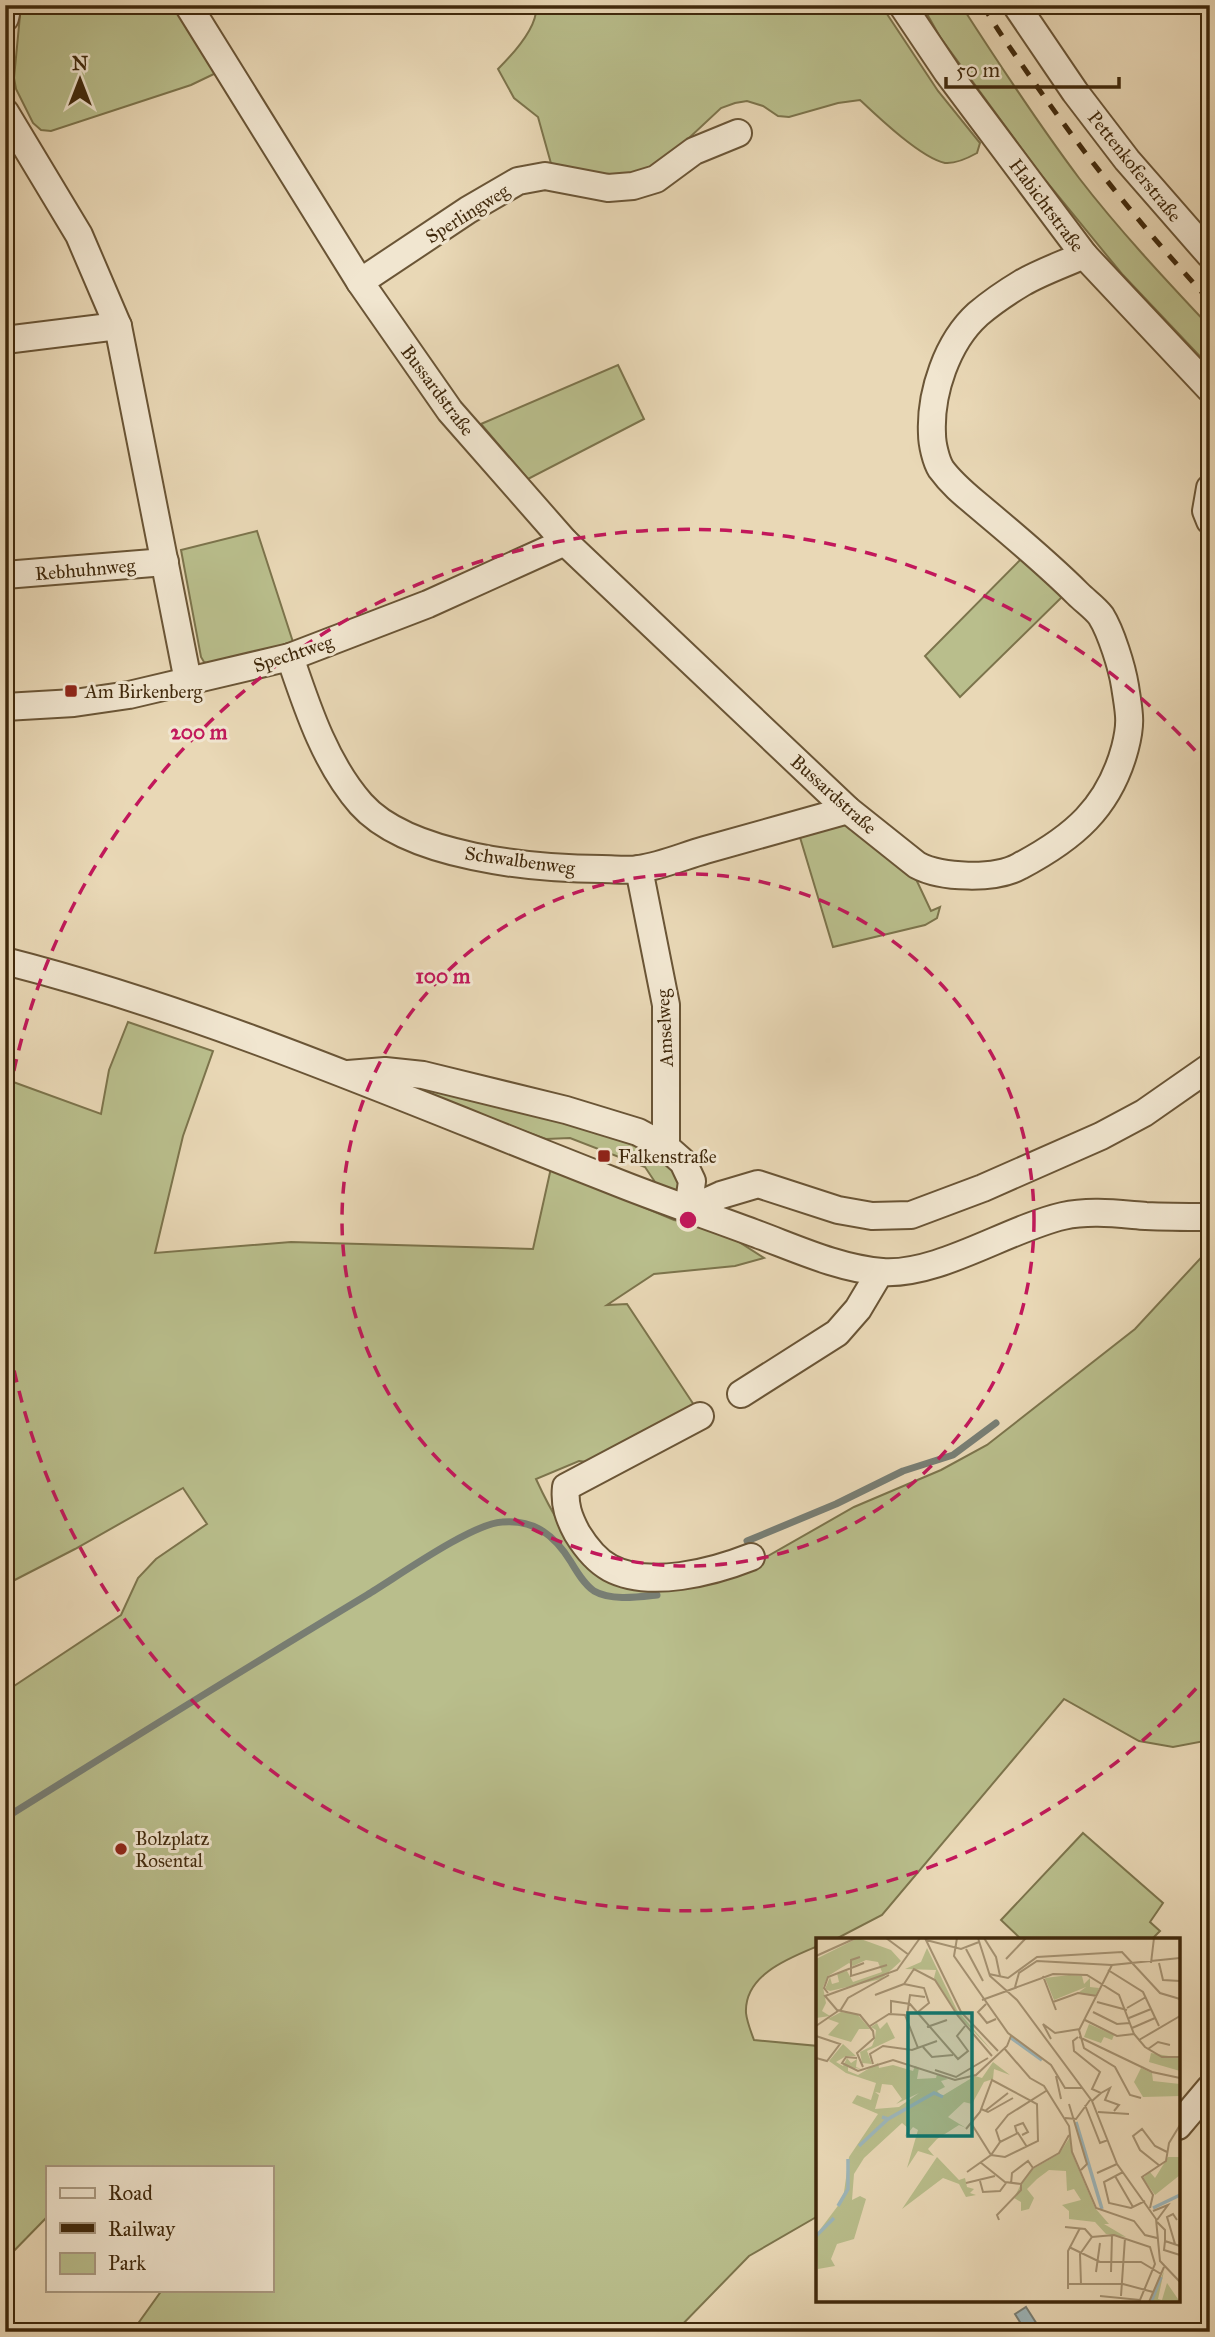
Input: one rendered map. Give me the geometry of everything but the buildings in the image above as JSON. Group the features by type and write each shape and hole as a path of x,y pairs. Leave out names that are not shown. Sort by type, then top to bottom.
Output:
{"street":[{"path":"5,18 8,5"},
{"name":"Bussardstraße","path":"188,5 360,282 450,411 565,542 848,810 920,867 952,873 999,874 1020,867 1051,847 1089,818 1109,791 1131,724 1122,668 1101,616 1062,577 958,488 939,467 932,436 934,398 942,371 977,314 1023,282 1084,255"},
{"name":"Habichtstraße","path":"902,5 947,72 1084,255 1210,389"},
{"name":"Pettenkoferstraße","path":"1016,5 1075,92 1127,160 1210,254"},
{"path":"5,112 79,235 118,326 188,681"},
{"name":"Sperlingweg","path":"360,282 468,210 518,181 545,176 608,188 633,187 656,179 694,151 738,133"},
{"path":"5,340 118,326"},
{"path":"1210,488 1206,511 1210,521"},
{"name":"Spechtweg","path":"5,706 74,703 129,695 290,657 428,604 565,542"},
{"name":"Rebhuhnweg","path":"5,575 165,562"},
{"name":"Schwalbenweg","path":"290,657 311,717 342,779 362,806 387,825 416,839 453,851 492,860 570,869 639,869 848,810"},
{"name":"Amselweg","path":"639,869 666,1005 666,1147"},
{"path":"5,961 87,982 343,1075 688,1210 827,1260 880,1272 915,1269 1011,1232 1067,1215 1115,1213 1210,1217"},
{"path":"688,1210 721,1195 758,1184 838,1210 873,1216 911,1214 983,1188 1101,1136 1144,1113 1210,1068"},
{"path":"343,1075 385,1071 424,1075 566,1110 638,1132 666,1147 683,1162 692,1181 688,1210"},
{"path":"741,1394 837,1333 858,1310 880,1272"},
{"path":"700,1416 566,1487 565,1500 570,1519 582,1541 596,1558 620,1572 658,1577 686,1575 729,1566 751,1557"},
{"path":"1180,2124 1207,2097"}],"green space":[{"path":"21,5 174,5 216,73 191,85 51,131 41,130 33,123 16,89 14,78"},
{"path":"536,5 881,5 938,91 980,143 977,153 953,163 935,160 900,136 860,100 838,103 789,117 778,116 763,106 747,101 721,108 659,166 616,178 552,167 538,117 514,98 498,69 529,31"},
{"path":"922,5 961,5 1018,93 1079,178 1126,235 1210,327 1210,367 1122,274 1041,175 940,37"},
{"path":"618,365 644,419 528,479 481,424"},
{"path":"257,531 293,642 212,666 201,657 181,550"},
{"path":"1026,554 1063,596 960,697 925,656"},
{"path":"843,823 915,877 931,911 940,907 937,918 925,925 833,947 799,834"},
{"path":"128,1022 213,1051 183,1136 155,1253 291,1242 533,1249 551,1168 674,1220 717,1228 764,1258 735,1266 654,1274 607,1305 627,1304 698,1411 588,1462 579,1461 536,1479 564,1530 582,1553 603,1573 752,1565 854,1507 941,1470 987,1445 1135,1329 1210,1248 1210,1740 1173,1747 1139,1741 1064,1699 882,1915 838,1938 816,1938 816,1947 782,1962 760,1978 747,2000 746,2013 754,2040 816,2046 816,2217 749,2256 675,2332 132,2332 161,2292 273,2292 273,2166 46,2166 46,2218 5,2260 5,1692 121,1615 138,1578 156,1559 207,1524 183,1488 5,1585 5,1079 101,1114 109,1070"},
{"path":"385,1081 416,1081 664,1151 680,1184 677,1191 657,1185 645,1167 570,1138 546,1139"},
{"path":"1083,1833 1163,1903 1150,1922 1160,1931 1153,1938 1020,1938 1001,1920"}],"water":[{"path":"1026,2307 1042,2332 1026,2332 1015,2314"}],"waterway":[{"path":"747,1541 836,1504 903,1471 953,1455 996,1423"},
{"path":"5,1818 434,1552 489,1525 502,1522 524,1523 543,1531 558,1544 587,1585 601,1594 625,1597 657,1595"}],"railway":[{"path":"983,5 1036,85 1098,169 1210,301"}],"place":[{"name":"Am Birkenberg","path":"71,691"},
{"name":"Falkenstraße","path":"604,1156"},
{"name":"Bolzplatz Rosental","path":"121,1849"}]}
